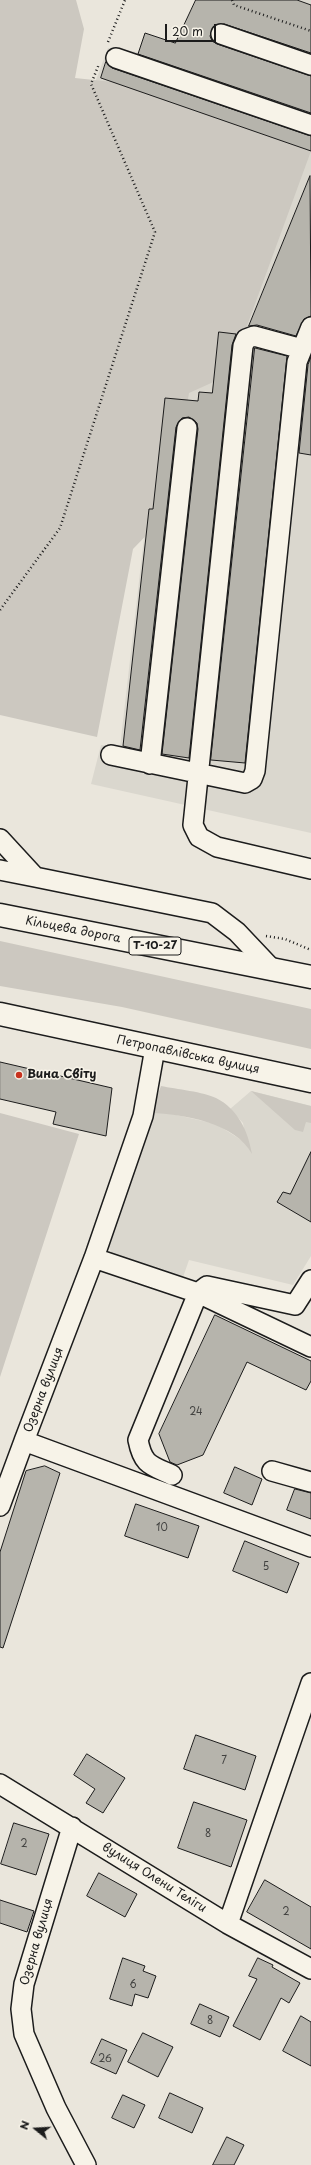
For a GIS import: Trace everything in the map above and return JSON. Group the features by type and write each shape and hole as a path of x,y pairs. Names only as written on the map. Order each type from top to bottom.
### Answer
{"highway":[{"name":"Кільцева дорога","path":"0,915 311,976"},
{"name":"Петропавлівська вулиця","path":"0,1014 155,1048 306,1078"}],"street":[{"path":"221,34 311,65"},
{"path":"107,57 311,125"},
{"path":"111,755 199,774 245,782 252,779 255,771 297,362 311,327"},
{"path":"302,349 254,336 246,339 243,346 194,825 199,837 217,847 311,869"},
{"path":"150,764 188,428"},
{"path":"0,839 34,877"},
{"path":"0,870 212,913 237,932 272,969"},
{"name":"Озерна вулиця","path":"155,1048 143,1116 94,1258 24,1441 311,1547"},
{"path":"94,1258 198,1293 311,1347"},
{"path":"172,1475 147,1464 141,1454 138,1440 198,1293 207,1286 295,1305 311,1280"},
{"path":"0,1506 24,1441"},
{"path":"272,1471 311,1482"},
{"path":"228,1924 311,1683"},
{"name":"вулиця Олени Теліги","path":"0,1784 72,1826 228,1924 311,1969"},
{"name":"Озерна вулиця","path":"72,1826 24,1984 21,2009 24,2034 56,2108 86,2165"}],"path":[{"path":"0,610 60,528 155,232 91,84 107,57 125,0"},
{"path":"232,0 234,5 311,31"},
{"path":"285,939 311,950"}],"shaded area":[{"path":"0,0 76,0 84,29 75,78 113,82 311,151 229,375 189,393 170,511 133,549 97,737 0,715"},
{"path":"235,0 311,0 311,833 91,784 101,745 120,747 160,398 94,85 108,48 138,52 145,33 208,54"},
{"path":"0,941 311,1009 311,1049 122,1007 0,986"},
{"path":"161,1086 204,1094 216,1098 224,1103 236,1114 245,1129 252,1154 244,1143 234,1135 208,1122 178,1115 151,1113"},
{"path":"251,1091 311,1106 311,1256 293,1285 189,1260 182,1280 113,1257 107,1242 151,1113 168,1113 216,1124 246,1143 243,1123 230,1109"},
{"path":"251,1091 311,1106 311,1123 306,1122 303,1132 295,1130"},
{"path":"0,1113 79,1134 0,1377"}],"building":[{"path":"196,0 297,0 311,5 311,53 224,24 214,26 210,36 212,41 217,44 311,76 311,113 138,54 145,33 175,43"},
{"path":"106,62 112,68 311,136 311,151 101,78"},
{"path":"310,176 311,316 304,319 296,336 257,325 249,326"},
{"path":"219,332 236,334 232,345 189,758 162,754 198,429 197,423 189,417 182,418 176,427 140,750 123,746 149,509 153,509 165,398 198,401 199,392 212,393"},
{"path":"255,348 287,356 245,763 211,760"},
{"path":"311,357 311,455 299,453 308,365"},
{"path":"0,1062 112,1088 106,1136 53,1124 56,1112 0,1099"},
{"path":"311,1152 311,1222 277,1202 283,1192 290,1194"},
{"path":"215,1315 311,1361 311,1381 306,1390 247,1362 203,1455 177,1465 170,1462 159,1434"},
{"path":"45,1466 60,1473 3,1648 0,1647 0,1552 26,1471"},
{"path":"235,1467 262,1479 252,1505 224,1493"},
{"path":"295,1489 311,1493 311,1519 287,1510"},
{"path":"136,1504 199,1526 188,1558 125,1536"},
{"path":"245,1541 299,1563 287,1593 233,1571"},
{"path":"196,1735 256,1756 245,1790 184,1769"},
{"path":"87,1754 125,1778 103,1813 86,1803 95,1789 74,1775"},
{"path":"194,1802 247,1820 231,1867 178,1848"},
{"path":"14,1823 49,1834 36,1875 1,1864"},
{"path":"99,1873 137,1894 125,1917 87,1896"},
{"path":"265,1880 311,1907 311,1949 247,1912"},
{"path":"0,1900 34,1911 27,1932 0,1923"},
{"path":"123,1958 145,1966 143,1971 156,1976 148,1998 135,1994 132,2006 110,1999"},
{"path":"258,1958 273,1965 272,1967 300,1983 289,2003 281,1998 260,2040 233,2026 257,1979 249,1976"},
{"path":"200,2004 229,2017 220,2037 191,2024"},
{"path":"301,2016 311,2022 311,2066 283,2051"},
{"path":"143,2033 173,2047 158,2077 128,2062"},
{"path":"102,2039 127,2050 116,2074 91,2063"},
{"path":"170,2093 203,2108 192,2133 159,2118"},
{"path":"123,2095 145,2105 134,2128 112,2118"},
{"path":"227,2137 244,2145 234,2165 213,2165"}],"place":[{"name":"Вина Світу","path":"19,1075"}]}
